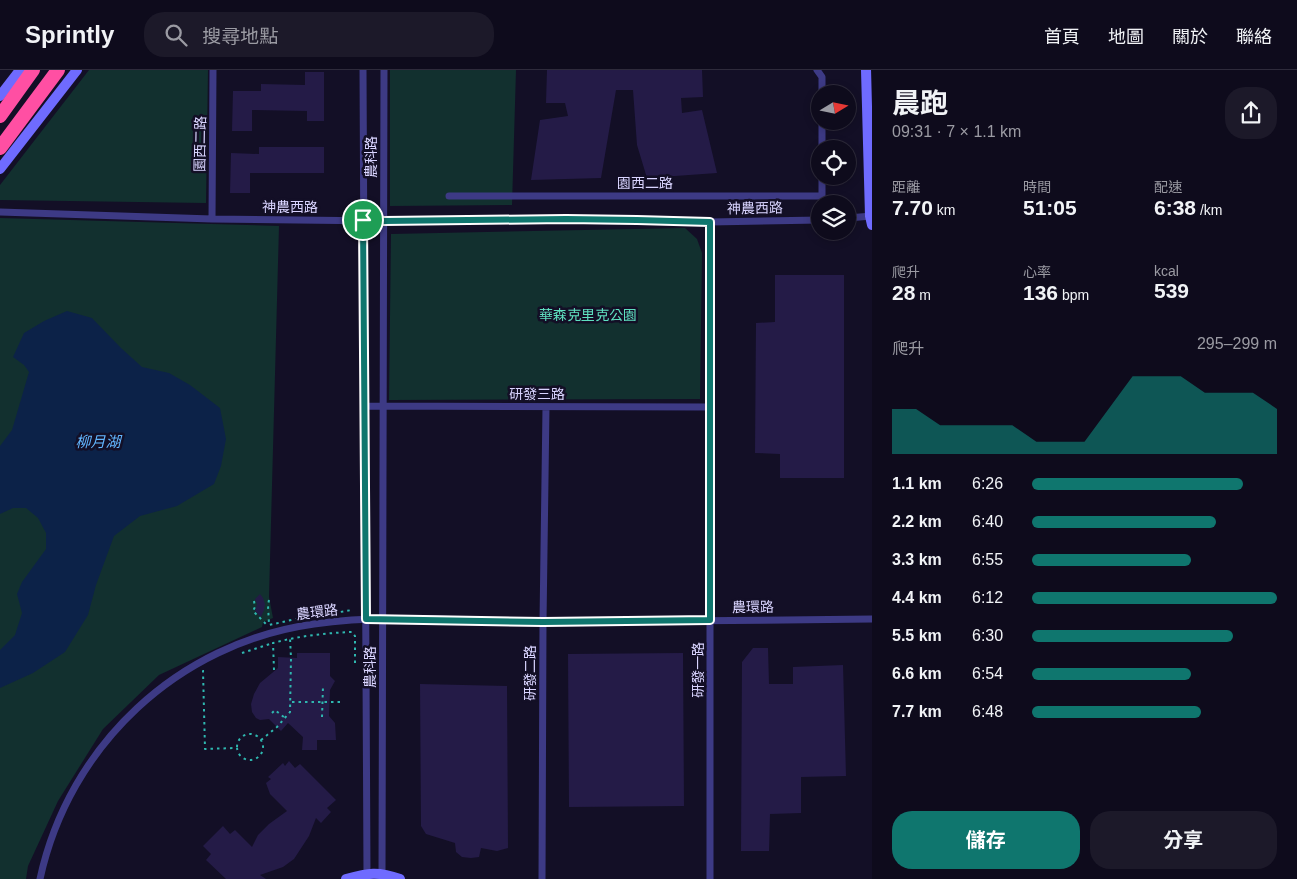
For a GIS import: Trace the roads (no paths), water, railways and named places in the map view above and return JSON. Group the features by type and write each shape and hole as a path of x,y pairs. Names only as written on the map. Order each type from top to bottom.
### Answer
{"highway":[{"path":"0,116 33,70"},
{"path":"0,148 58,70"}],"street":[{"path":"0,96 20,70"},
{"path":"0,169 77,70"},
{"name":"園西二路","path":"212,219 213,70"},
{"name":"農科路","path":"363,70 368,873"},
{"name":"農科路","path":"382,874 384,70"},
{"path":"817,70 822,77 822,85"},
{"path":"856,218 872,219 866,70"},
{"name":"園西二路","path":"449,196 822,196 822,185"},
{"name":"神農西路","path":"0,212 212,219 384,221 584,219 710,222 811,220"},
{"name":"研發一路","path":"710,222 710,879"},
{"name":"研發三路","path":"364,406 710,407"},
{"name":"研發二路","path":"542,879 546,407"},
{"name":"農環路","path":"40,879 45,856 58,820 71,792 110,735 136,709 190,667 240,643 266,634 315,624 382,618 543,622 872,619"},
{"path":"346,879 368,873 382,874 400,879"}],"water":[{"name":"柳月湖","path":"67,311 92,318 142,367 169,373 190,385 220,408 226,439 221,466 214,484 177,506 140,516 114,536 96,585 88,615 65,652 33,673 0,688 0,650 15,635 22,613 17,594 22,582 46,549 46,533 38,518 26,508 13,508 0,514 0,446 12,430 29,372 24,365 13,357 24,333 44,321"}],"park label":[{"name":"華森克里克公園","path":"588,315"}]}
